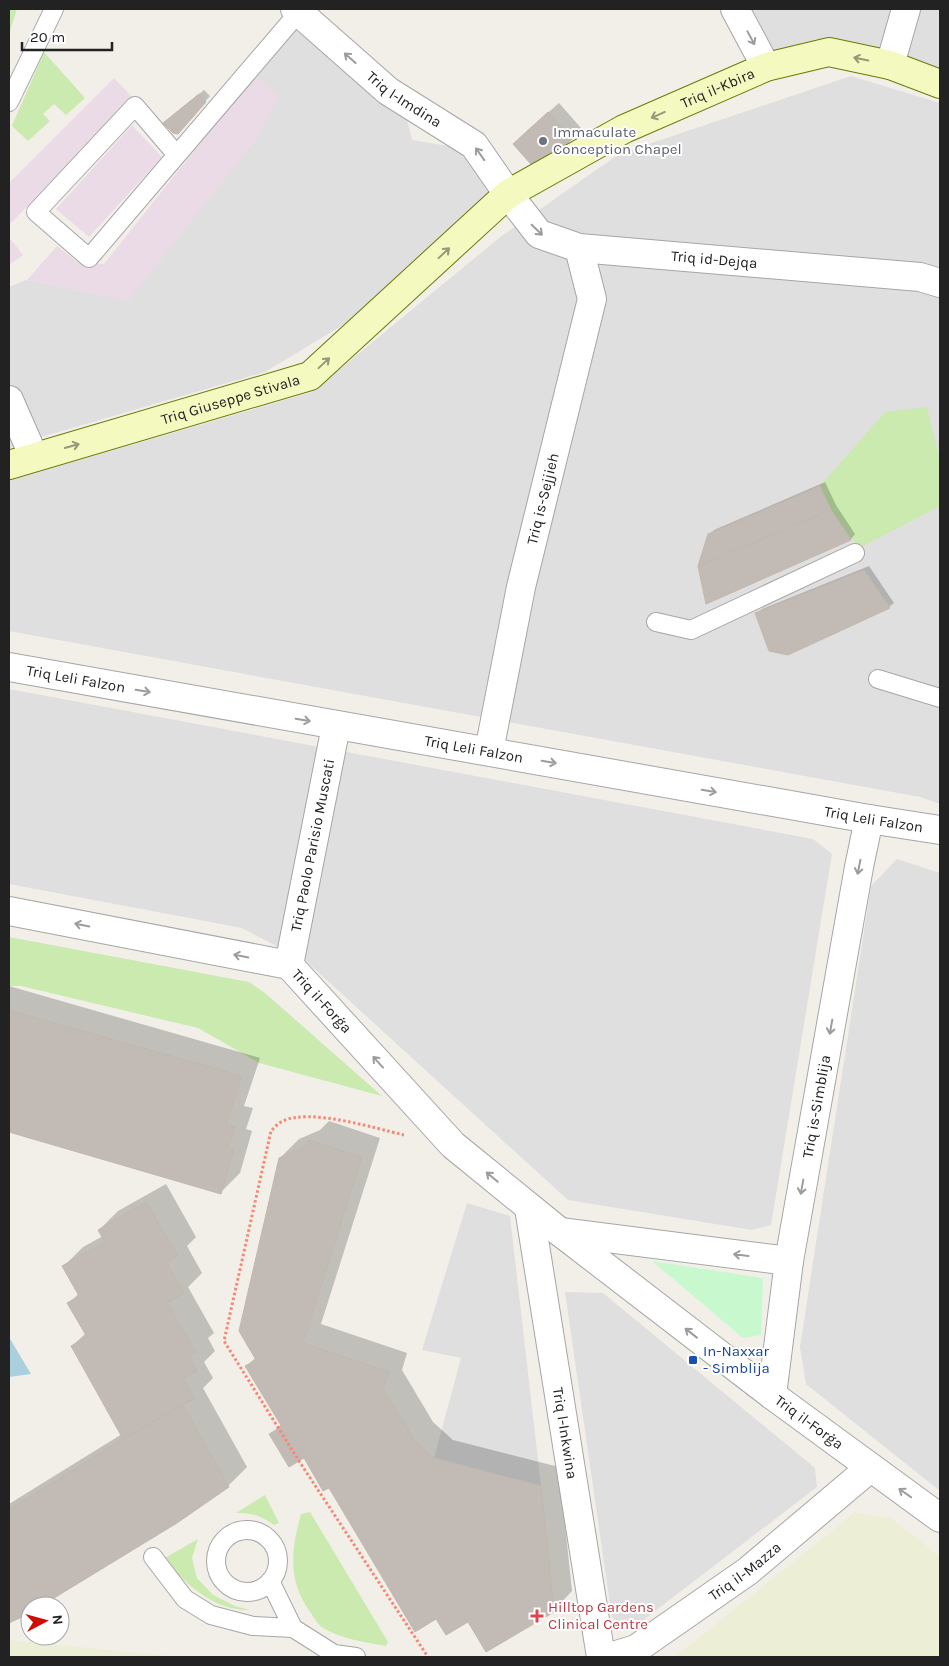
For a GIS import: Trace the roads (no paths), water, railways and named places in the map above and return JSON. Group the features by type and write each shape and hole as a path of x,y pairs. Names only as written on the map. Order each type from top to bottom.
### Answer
{"street":[{"path":"735,9 766,67"},
{"path":"890,65 906,9"},
{"name":"Triq l-Imdina","path":"296,11 388,90 474,145 508,194"},
{"name":"Triq il-Kbira","path":"508,194 624,130 766,67 829,52 890,65 940,84"},
{"name":"Triq id-Dejqa","path":"508,194 539,234 579,248 920,277 940,284"},
{"name":"Triq Giuseppe Stivala","path":"21,461 310,376 508,194"},
{"name":"Triq is-Sejjieh","path":"489,751 521,587 592,299 579,248"},
{"path":"9,400 21,461"},
{"name":"Triq Leli Falzon","path":"9,668 940,830"},
{"name":"Triq Paolo Parisio Muscati","path":"289,965 336,726"},
{"name":"Triq is-Simblija","path":"772,1395 789,1261 869,819"},
{"name":"Triq il-Forġa","path":"9,911 289,965 453,1146 529,1208 772,1395 940,1518"},
{"name":"Triq l-Inkwina","path":"529,1208 601,1657"},
{"path":"560,1232 789,1261"},
{"name":"Triq il-Mazza","path":"610,1657 636,1649 748,1571 870,1468"}],"lane":[{"path":"9,102 54,9"},
{"path":"176,154 134,106 36,212 89,258 296,11"},
{"path":"656,622 691,630 855,553"},
{"path":"878,678 940,698"},
{"path":"153,1557 185,1599 211,1615 253,1626 294,1628"},
{"path":"270,1581 294,1628 334,1654 356,1657"}],"water":[{"path":"9,1337 31,1374 9,1377"}],"place":[{"name":"Immaculate Conception Chapel","path":"543,141"},
{"name":"In-Naxxar - Simblija","path":"693,1360"},
{"name":"Hilltop Gardens Clinical Centre","path":"537,1616"}]}
